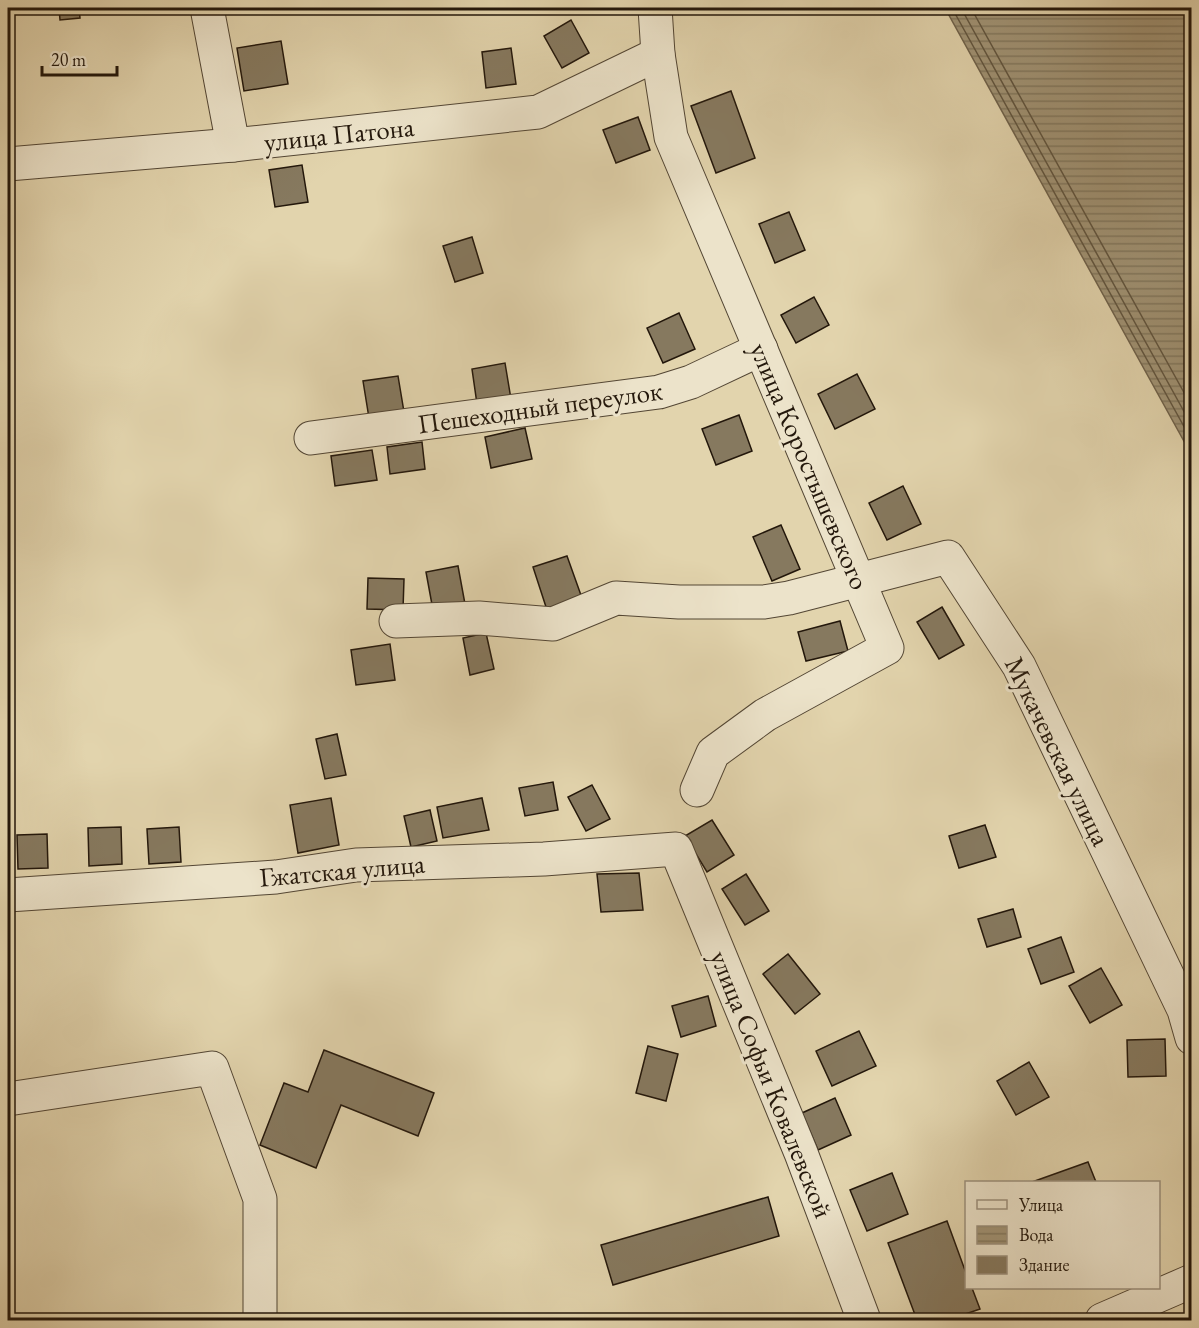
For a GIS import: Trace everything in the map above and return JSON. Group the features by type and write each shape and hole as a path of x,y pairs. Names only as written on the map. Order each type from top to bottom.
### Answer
{"street":[{"path":"207,8 233,145"},
{"name":"улица Коростышевского","path":"656,8 658,54 671,137 887,648 765,715 712,753 698,790"},
{"name":"улица Патона","path":"8,164 233,145 538,112 658,54"},
{"name":"Пешеходный переулок","path":"311,438 659,393 691,382 761,349"},
{"name":"Мукачевская улица","path":"857,579 948,556 1019,666 1184,1010 1191,1038"},
{"path":"396,621 479,618 553,624 616,598 680,602 764,602 789,598 857,579"},
{"name":"Гжатская улица","path":"8,895 276,877 356,865 544,859 676,849"},
{"name":"улица Софьи Ковалевской","path":"676,849 801,1153 864,1320"},
{"path":"8,1099 212,1068 260,1199 260,1320"},
{"path":"1102,1320 1191,1281"}],"water":[{"path":"945,8 1191,8 1191,454"}],"building":[{"path":"59,8 79,8 80,18 60,20"},
{"path":"571,20 589,53 562,68 544,36"},
{"path":"281,41 288,84 244,91 237,48"},
{"path":"511,48 516,84 486,88 482,52"},
{"path":"731,91 755,158 716,173 691,106"},
{"path":"638,117 650,150 616,163 603,130"},
{"path":"302,165 308,202 275,207 269,170"},
{"path":"789,212 805,250 775,263 759,224"},
{"path":"472,237 483,273 455,282 443,246"},
{"path":"814,297 829,325 796,343 781,315"},
{"path":"679,313 695,349 663,363 647,328"},
{"path":"505,363 511,399 477,404 472,369"},
{"path":"857,374 875,409 835,429 818,394"},
{"path":"398,376 404,412 369,418 363,381"},
{"path":"739,415 752,451 716,465 702,429"},
{"path":"525,428 532,459 491,468 485,437"},
{"path":"422,442 425,469 390,474 387,447"},
{"path":"372,450 377,480 335,486 331,456"},
{"path":"903,486 921,524 887,540 869,503"},
{"path":"781,525 800,569 772,581 753,537"},
{"path":"567,556 582,598 547,610 533,567"},
{"path":"458,566 465,604 433,610 426,572"},
{"path":"368,578 404,579 403,610 367,609"},
{"path":"942,607 964,645 939,659 917,622"},
{"path":"840,621 848,651 806,661 798,632"},
{"path":"486,633 494,669 470,675 463,638"},
{"path":"390,644 395,680 356,685 351,650"},
{"path":"337,734 346,775 325,779 316,739"},
{"path":"553,782 558,810 525,816 519,788"},
{"path":"592,785 610,819 586,831 568,797"},
{"path":"331,798 339,845 298,853 290,805"},
{"path":"482,798 489,830 443,838 437,807"},
{"path":"430,810 437,841 411,847 404,816"},
{"path":"712,820 734,855 707,872 685,836"},
{"path":"985,825 996,857 959,868 949,836"},
{"path":"121,827 122,864 89,866 88,828"},
{"path":"179,827 181,862 149,864 147,829"},
{"path":"47,834 48,868 18,869 17,835"},
{"path":"639,873 643,910 601,912 597,874"},
{"path":"746,874 769,911 745,925 722,889"},
{"path":"1013,909 1021,937 987,947 978,919"},
{"path":"1061,937 1074,972 1041,984 1028,949"},
{"path":"788,954 820,994 795,1014 763,974"},
{"path":"1101,968 1122,1005 1090,1023 1069,986"},
{"path":"708,996 716,1026 681,1037 672,1006"},
{"path":"859,1031 876,1066 832,1086 816,1051"},
{"path":"1165,1039 1166,1076 1128,1077 1127,1040"},
{"path":"648,1046 678,1054 666,1101 636,1093"},
{"path":"324,1050 434,1093 418,1136 341,1105 316,1168 260,1145 284,1083 308,1092"},
{"path":"1029,1062 1049,1097 1016,1115 997,1081"},
{"path":"835,1098 851,1135 818,1150 802,1113"},
{"path":"1088,1162 1096,1181 1035,1181"},
{"path":"892,1173 908,1214 867,1231 850,1190"},
{"path":"768,1197 779,1236 613,1285 601,1245"},
{"path":"947,1221 965,1270 965,1289 972,1289 980,1309 948,1320 917,1320 888,1243"}]}
